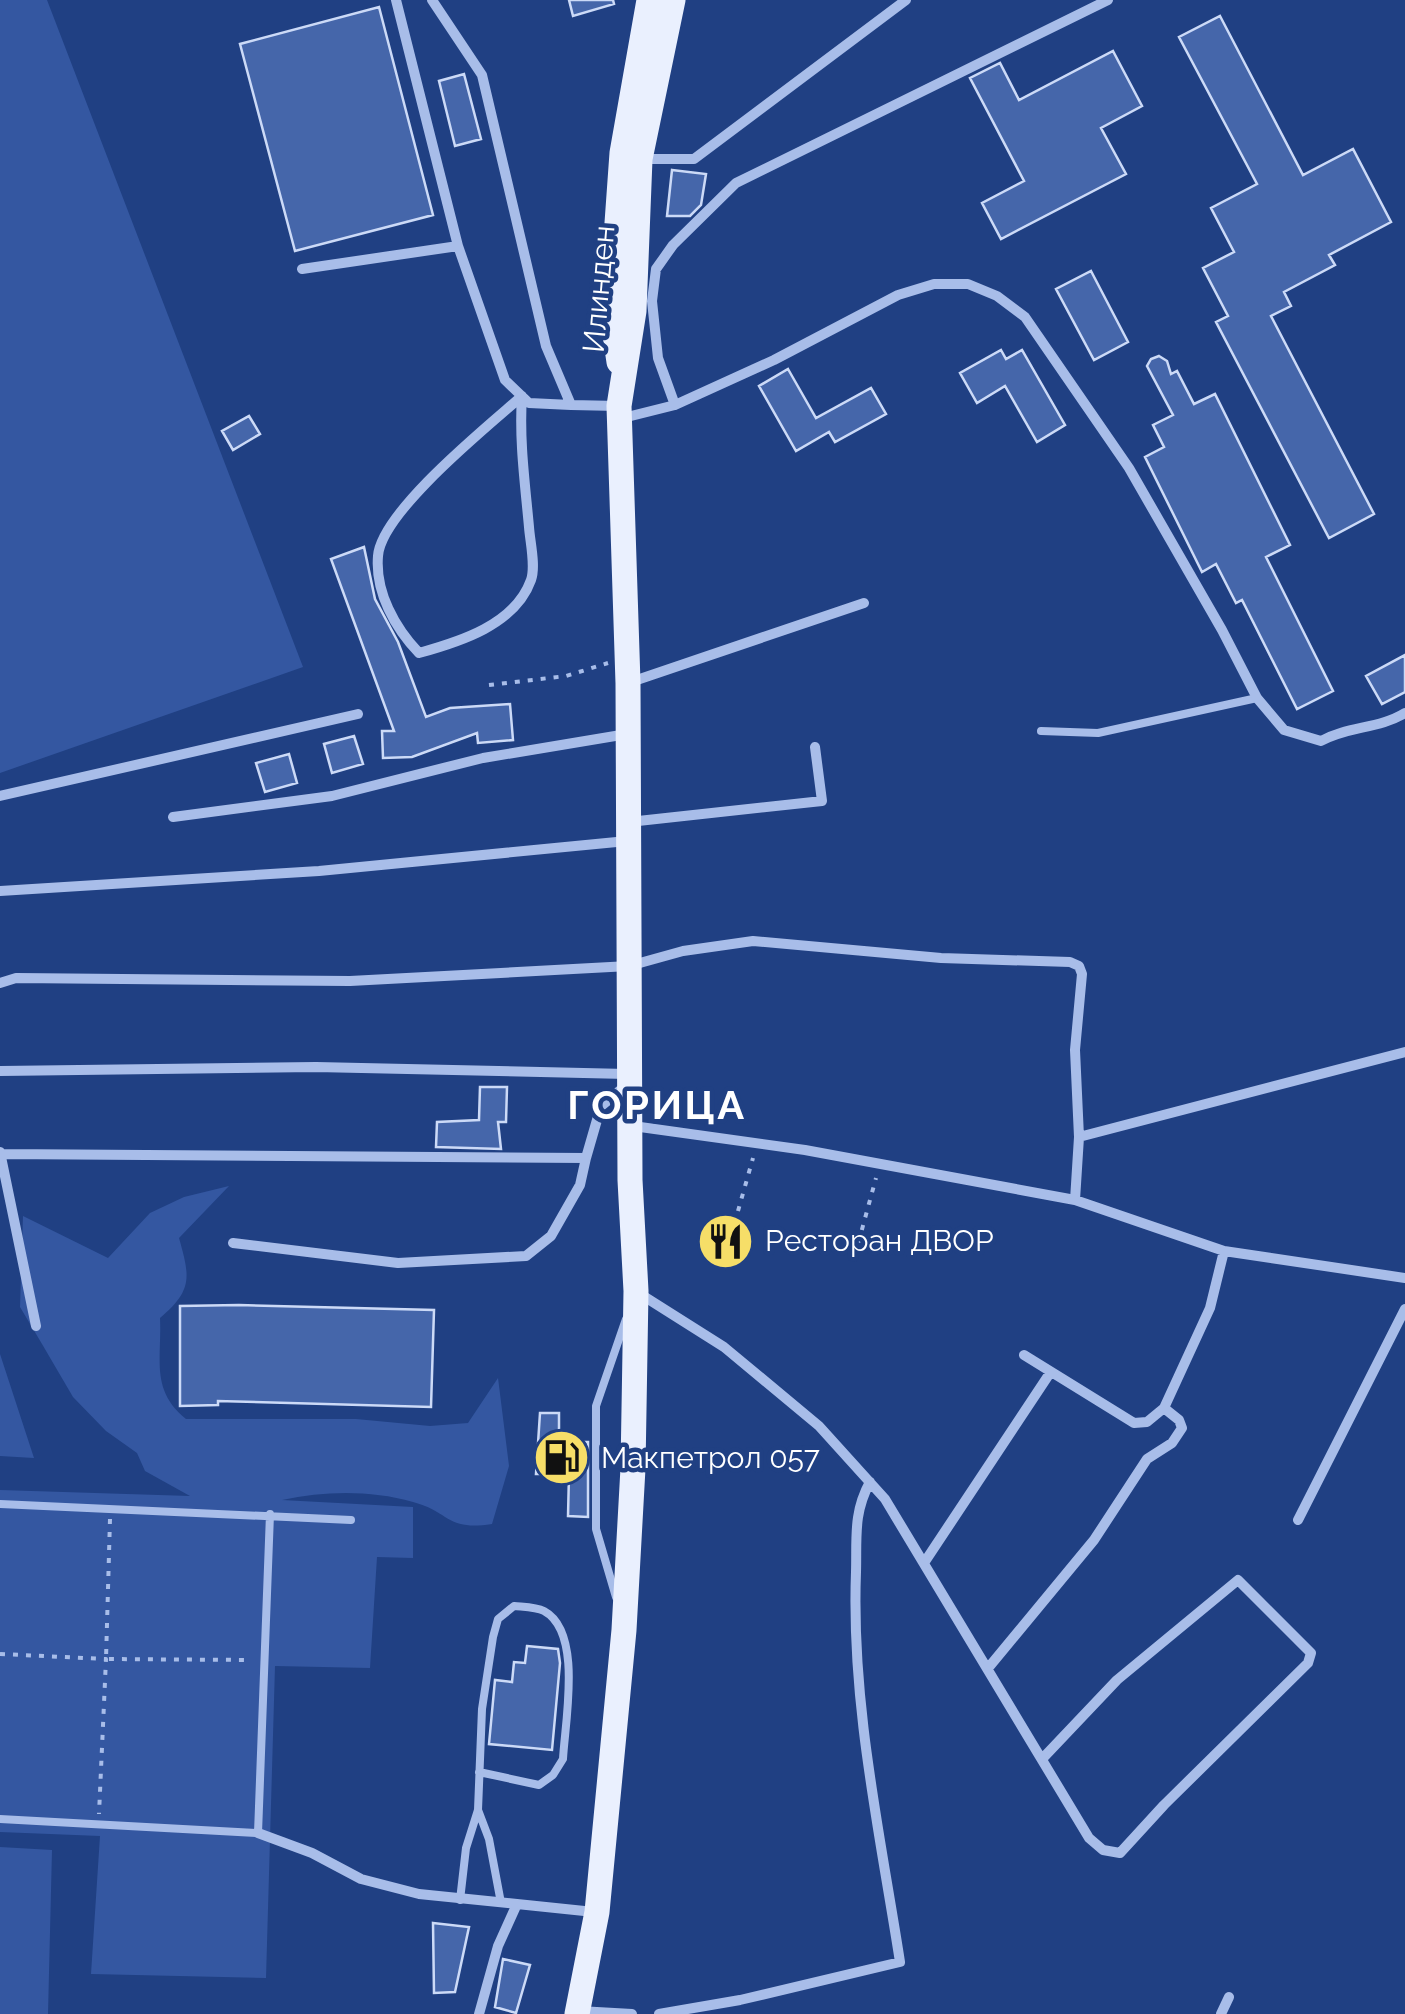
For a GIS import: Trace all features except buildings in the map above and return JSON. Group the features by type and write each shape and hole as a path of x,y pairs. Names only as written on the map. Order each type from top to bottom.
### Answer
{"main road":[{"name":"Илинден","path":"620,402 612,288 622,153 649,0"},
{"name":"Илинден","path":"620,402 634,311 640,159 673,0"},
{"path":"577,2012 597,1912 624,1630 633,1468 636,1291 628,1079 628,683 620,402"}],"street":[{"path":"396,0 458,246 505,380 529,403 675,405 774,360 898,296 934,284 968,284 997,296 1024,317 1129,468 1257,698 1284,730 1321,741 1338,732 1390,722 1405,713"},
{"path":"432,0 482,75 546,346 571,405"},
{"path":"640,159 694,159 906,0"},
{"path":"675,405 658,358 652,301 656,269 673,244 736,183 1108,0"},
{"path":"302,270 458,246"},
{"path":"522,396 520,426 532,578 515,607 490,626 419,654 401,634 384,598 377,553 404,504 522,396"},
{"path":"628,683 864,603"},
{"path":"0,796 358,714"},
{"path":"174,818 332,796 484,758 628,734"},
{"path":"0,891 319,871 628,832 822,801 815,746"},
{"path":"0,982 16,978 350,981 629,966 683,952 753,941 941,958 1070,962 1082,974 1076,1050 1079,1138 1075,1200"},
{"path":"1079,1138 1405,1052"},
{"path":"0,1071 316,1067 628,1079"},
{"path":"233,1243 398,1263 526,1256 551,1236 580,1184 600,1106 628,1079"},
{"path":"630,1125 756,1143 1075,1200 1224,1251 1405,1278"},
{"path":"36,1326 0,1153 586,1158"},
{"path":"1024,1355 1134,1423 1147,1422 1164,1408 1210,1308 1224,1251"},
{"path":"636,1291 724,1347 819,1426 885,1498 1089,1838 1103,1850 1120,1853 1308,1663 1311,1653 1238,1580 1117,1680 1042,1758"},
{"path":"1298,1520 1405,1309"},
{"path":"924,1564 1050,1372"},
{"path":"988,1667 1094,1540 1147,1459 1178,1436 1182,1428 1179,1420 1164,1408"},
{"path":"659,2014 740,2000 900,1962 860,1712 854,1618 858,1504 870,1482"},
{"path":"258,1833 312,1853 361,1879 460,1900 597,1912"},
{"path":"480,2014 498,1946 517,1904"},
{"path":"1221,2014 1230,1996"},
{"path":"577,2012 632,2014"}],"lane":[{"path":"1041,731 1098,733 1257,698"},
{"path":"624,1630 596,1529 596,1406 636,1291"},
{"path":"0,1504 351,1520"},
{"path":"0,1819 258,1833 270,1514"},
{"path":"460,1900 466,1848 478,1810 478,1772 482,1709 498,1619 514,1606 542,1609 562,1628 569,1648 563,1759 539,1786 478,1772"},
{"path":"478,1810 490,1839 500,1903"}],"path":[{"path":"489,685 566,676 627,656"},
{"path":"738,1211 748,1186 756,1143"},
{"path":"855,1255 880,1164"},
{"path":"98,1824 110,1509"},
{"path":"0,1654 266,1660"}],"shaded area":[{"path":"0,0 47,0 303,667 0,773"},
{"path":"229,1186 179,1238 186,1282 178,1299 160,1318 162,1385 186,1419 356,1419 430,1426 468,1423 498,1378 509,1466 492,1524 456,1523 425,1506 380,1495 331,1494 282,1500 413,1507 413,1558 377,1557 370,1668 275,1666 266,1978 91,1974 100,1836 0,1832 0,1490 190,1496 145,1471 137,1453 106,1431 73,1397 20,1307 23,1216 108,1258 150,1213 184,1197"},
{"path":"0,1354 34,1458 0,1456"},
{"path":"0,1847 52,1850 48,2014 0,2014"}],"place":[{"name":"Ресторан ДВОР","path":"726,1241"},
{"name":"Макпетрол 057","path":"562,1458"}],"district":[{"name":"ГОРИЦА","path":"657,1105"}]}
